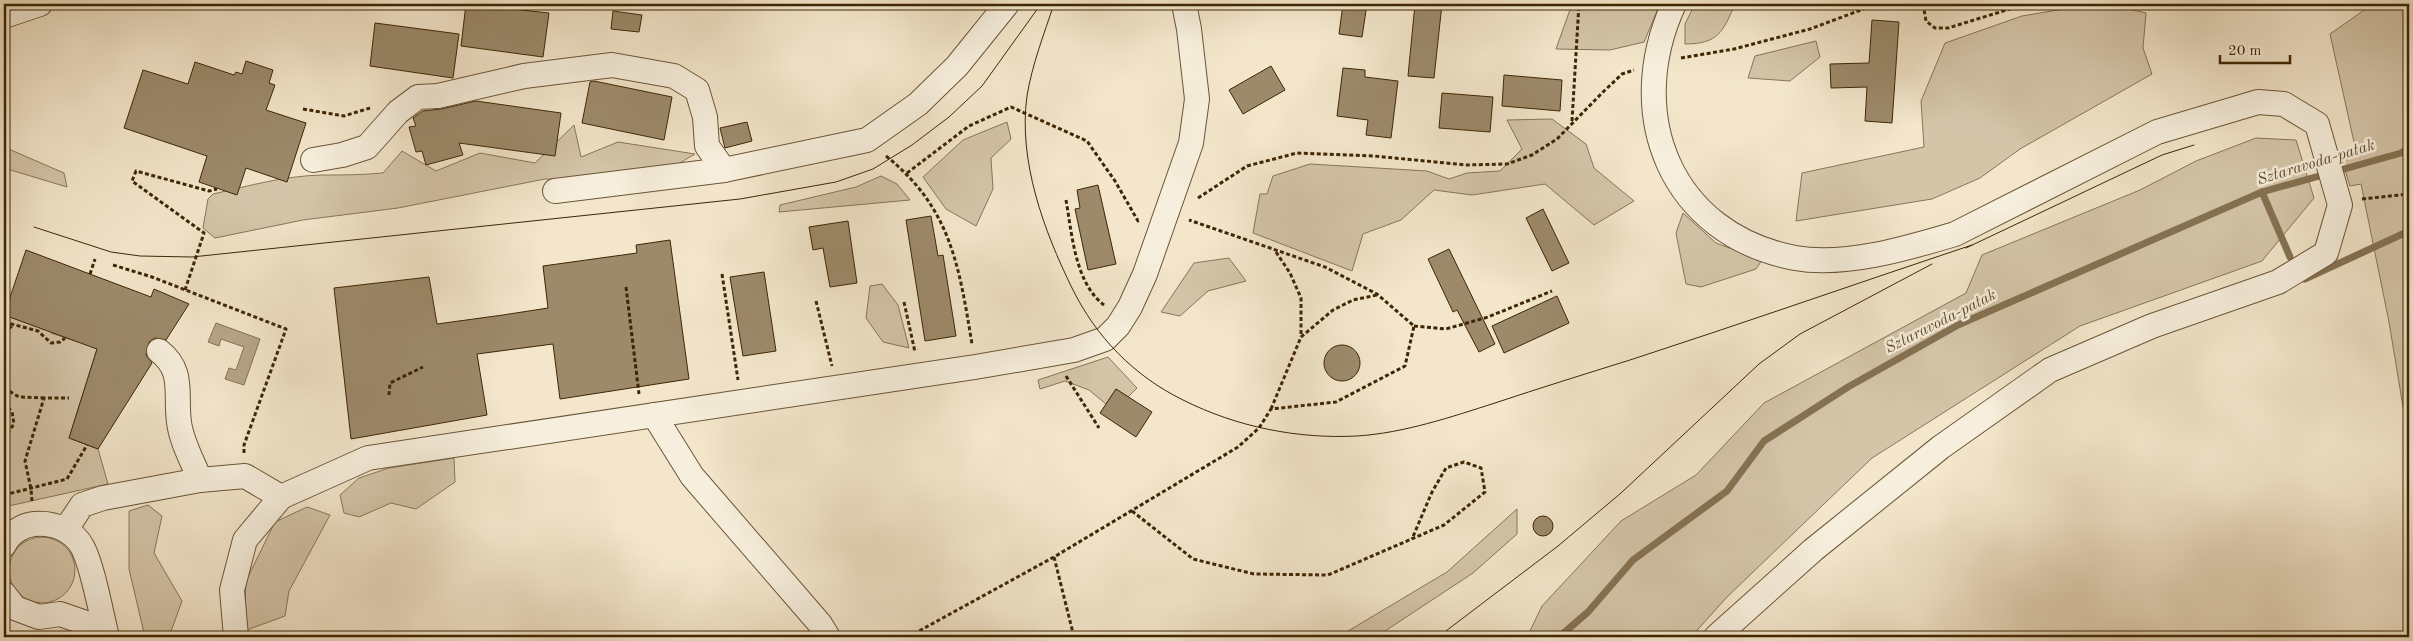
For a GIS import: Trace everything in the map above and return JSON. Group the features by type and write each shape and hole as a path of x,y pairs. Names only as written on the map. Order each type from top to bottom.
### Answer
{"street":[{"path":"4,16 40,4"},
{"path":"555,191 724,170 867,140 918,104 950,73 1007,4"},
{"path":"236,637 232,590 245,540 281,497 368,458 975,367 1074,350 1105,339 1125,314 1173,215 1191,143 1197,99 1189,29 1184,4"},
{"path":"1674,4 1664,26 1654,62 1654,112 1668,164 1685,194 1708,218 1750,244 1796,258 1833,259 1887,252 1956,234 2157,132 2258,102 2284,104 2317,124 2340,205 2326,253 2278,282 2152,326 2050,370 1941,447 1813,550 1716,637"},
{"path":"313,160 342,155 367,146 398,112 418,97 438,96 524,76 612,65 674,76 698,90 705,117 707,146 724,170"},
{"path":"159,351 170,360 177,377 179,423 200,480"},
{"path":"648,416 692,476 820,624 828,637"},
{"path":"66,529 82,505 96,500 200,480 245,476 281,497"},
{"path":"4,545 6,539 18,530 32,524 50,523 66,529 83,547 107,637"},
{"path":"60,614 80,599 91,575"},
{"path":"4,594 15,608 38,617 60,614 86,623 107,637"}],"path":[{"path":"1572,122 1580,4"},
{"path":"907,173 969,126 1011,107 1087,142 1114,181 1138,221 1173,215 1248,166 1297,153 1374,156 1467,165 1506,164 1532,155 1557,139 1622,74 1654,62 1734,49 1810,29 1877,4"},
{"path":"1923,4 1926,21 1935,28 1948,28 2026,4"},
{"path":"303,110 344,116 367,108 398,112"},
{"path":"867,140 907,173 932,203 952,246 962,288 975,367"},
{"path":"185,290 204,233 132,181 136,171 209,191 217,189"},
{"path":"2340,205 2364,199 2409,194"},
{"path":"1066,200 1082,274 1092,297 1105,306 1125,314"},
{"path":"1173,215 1325,267 1377,294 1414,326 1446,329 1488,317 1552,291"},
{"path":"908,637 1054,557 1132,511 1238,447 1258,428 1271,409 1301,337 1301,298 1290,273 1275,250"},
{"path":"90,274 95,259"},
{"path":"112,265 185,290 286,329 244,445 245,476"},
{"path":"722,274 741,403"},
{"path":"626,287 648,416"},
{"path":"1301,337 1332,310 1353,300 1377,294"},
{"path":"816,301 838,388"},
{"path":"904,302 920,375"},
{"path":"4,322 38,331 52,343 60,342 65,338"},
{"path":"4,333 14,325"},
{"path":"1271,409 1336,402 1405,366 1414,326"},
{"path":"1052,354 1099,428"},
{"path":"389,395 390,383 423,366"},
{"path":"4,388 20,397 68,398"},
{"path":"32,524 31,488 25,461 44,398"},
{"path":"4,402 12,412 14,424 4,438"},
{"path":"4,495 67,479 87,445"},
{"path":"1132,511 1193,560 1254,574 1328,575 1412,539 1444,525 1485,492 1481,468 1464,462 1446,468 1432,492 1412,539"},
{"path":"1054,557 1074,637"}],"shaded area":[{"path":"1572,4 1660,4 1644,42 1610,50 1556,49"},
{"path":"1695,4 1735,4 1723,29 1713,38 1705,42 1685,44 1685,24"},
{"path":"2093,4 2107,4 2146,13 2143,48 2152,74 2020,149 1980,178 1932,199 1796,221 1802,173 1924,147 1921,101 1945,43 2022,16"},
{"path":"2373,4 2409,4 2409,443 2389,322 2361,184 2350,186 2340,155 2356,151 2330,34"},
{"path":"1816,41 1820,57 1790,81 1748,78 1755,56"},
{"path":"1552,119 1586,144 1594,168 1634,201 1594,225 1545,184 1472,195 1434,190 1401,220 1363,234 1352,271 1253,233 1260,194 1267,194 1273,176 1310,164 1427,171 1449,179 1467,173 1500,171 1522,149 1507,120"},
{"path":"1007,122 1011,139 991,158 993,189 976,226 946,209 923,177 963,140"},
{"path":"574,125 581,157 618,142 695,154 678,164 598,180 545,179 398,208 303,220 215,238 203,228 208,199 213,194 293,177 383,173 402,151 436,171 480,153 535,163"},
{"path":"2256,138 2296,140 2314,198 2262,261 2080,326 1872,458 1727,597 1691,637 1527,637 1542,606 1621,521 1696,475 1764,403 1966,293 1982,255 2140,190 2196,161"},
{"path":"4,147 64,173 67,187 4,168"},
{"path":"881,176 897,184 910,200 779,212 780,205 856,187"},
{"path":"1683,213 1716,243 1762,260 1756,269 1701,287 1686,284 1676,233"},
{"path":"1229,258 1246,281 1208,291 1180,316 1161,312 1194,263"},
{"path":"882,284 898,305 909,348 883,342 866,318 870,286"},
{"path":"4,315 75,341 76,339 98,346 69,438 98,449 108,484 4,507"},
{"path":"216,323 260,339 244,385 225,379 229,368 236,370 244,347 221,339 219,346 208,342"},
{"path":"1108,357 1137,388 1128,397 1116,389 1106,404 1089,390 1065,381 1040,389 1038,380"},
{"path":"454,458 455,482 416,509 391,503 359,517 344,513 340,495 359,478 389,468"},
{"path":"148,505 162,516 154,553 182,601 169,637 145,637 129,569 129,511"},
{"path":"307,507 330,515 289,591 285,616 244,631 246,581 275,522"},
{"path":"1517,509 1517,534 1473,573 1376,637 1338,637 1447,572"},
{"path":"35,537 49,537 61,542 70,551 75,563 73,583 66,594 49,603 35,603 23,598 14,589 9,577 9,563 14,551 23,542"}],"building":[{"path":"466,4 549,13 543,57 461,46"},
{"path":"1343,4 1367,4 1362,37 1339,34"},
{"path":"1415,4 1442,4 1434,78 1408,76"},
{"path":"613,11 642,15 639,32 611,29"},
{"path":"1872,20 1899,22 1892,123 1865,121 1867,87 1831,88 1830,64 1869,63"},
{"path":"375,23 459,34 453,78 370,66"},
{"path":"246,61 273,70 269,83 275,85 266,110 306,123 287,182 246,168 237,195 199,182 207,156 124,128 143,70 188,84 195,62 234,75 236,72 242,74"},
{"path":"1271,66 1285,90 1243,114 1229,90"},
{"path":"1343,68 1365,70 1365,77 1398,81 1391,138 1366,135 1368,120 1337,116"},
{"path":"1504,75 1562,80 1560,111 1502,106"},
{"path":"594,81 672,97 664,140 582,123 590,82"},
{"path":"1442,93 1493,97 1490,132 1439,128"},
{"path":"476,101 561,113 555,156 459,143 463,155 426,165 422,151 416,152 409,127 416,126 413,118 423,111"},
{"path":"747,122 752,141 725,148 720,128"},
{"path":"1098,185 1116,264 1088,270 1075,209 1080,208 1077,190"},
{"path":"1543,209 1569,263 1552,271 1526,218"},
{"path":"931,216 938,256 943,255 956,336 925,341 906,220"},
{"path":"848,221 857,283 830,287 823,248 813,250 809,227"},
{"path":"670,240 689,379 560,399 553,344 477,354 487,415 351,439 334,288 429,277 437,324 503,315 548,308 543,266 637,253 636,245"},
{"path":"1449,249 1495,344 1479,352 1457,310 1453,312 1428,259"},
{"path":"26,250 151,297 154,289 189,304 166,340 155,338 149,342 146,355 152,363 98,449 69,438 97,349 4,315"},
{"path":"764,272 776,351 743,356 730,277"},
{"path":"1557,296 1569,323 1504,353 1492,326"},
{"path":"1342,345 1354,351 1360,363 1354,375 1342,381 1330,375 1324,363 1330,351"},
{"path":"1116,389 1152,412 1136,437 1100,413"},
{"path":"1543,516 1550,519 1553,526 1550,533 1543,536 1536,533 1533,526 1536,519"}],"waterway":[{"name":"Sztaravoda-patak","path":"1559,637 1588,612 1633,560 1727,491 1764,441 1848,387 1958,325 2262,192 2401,153 2409,148"},
{"path":"2262,192 2290,257"},
{"path":"2305,279 2409,231"}],"tram line":[{"path":"34,227 111,252 140,256 192,257 740,199 836,182 873,169 912,145 949,117 982,86 1041,4"},
{"path":"1054,4 1032,73 1027,96 1026,145 1030,170 1043,219 1072,288 1105,339 1148,379 1183,400 1246,424 1290,433 1335,436 1357,436 1392,432 1427,424 1716,332 1972,245"},
{"path":"1966,248 2162,155 2194,145"},
{"path":"1438,637 1558,546 1621,493 1759,364 1800,334 1932,264"}]}
